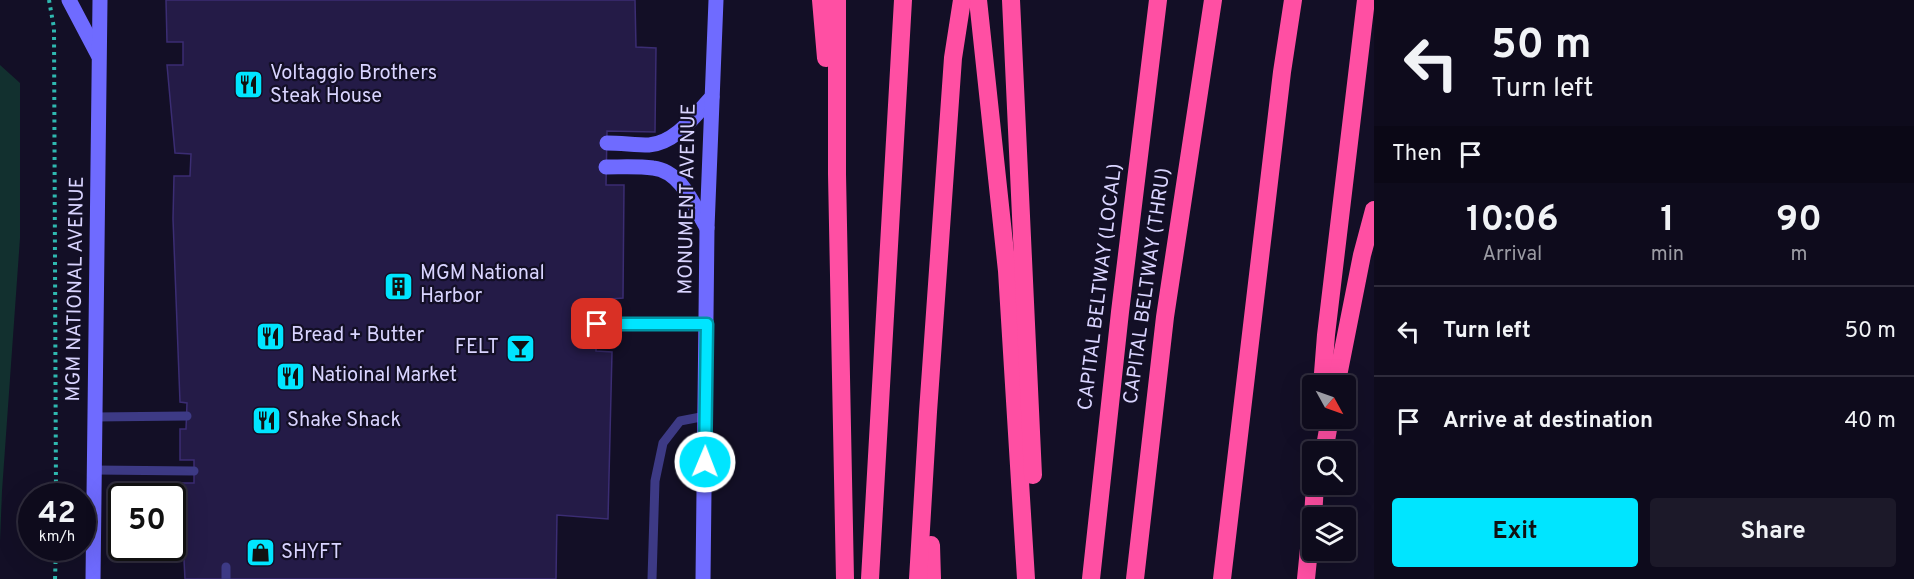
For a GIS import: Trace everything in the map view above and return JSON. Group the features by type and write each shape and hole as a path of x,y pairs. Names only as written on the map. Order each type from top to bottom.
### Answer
{"highway":[{"path":"821,0 837,174"},
{"path":"837,0 837,174 845,579"},
{"path":"870,579 903,0"},
{"path":"918,579 954,58 962,0"},
{"path":"978,0 1007,271 1026,579"},
{"path":"1011,0 1033,480 1031,579"},
{"name":"CAPITAL BELTWAY (LOCAL)","path":"1091,579 1120,312 1158,0"},
{"name":"CAPITAL BELTWAY (THRU)","path":"1135,579 1165,317 1213,0"},
{"path":"1222,579 1281,83 1293,0"},
{"path":"1323,375 1366,0"},
{"path":"1338,375 1374,210"},
{"path":"928,412 932,579"},
{"path":"1229,579 1237,453"},
{"path":"1306,579 1308,561"}],"main road":[{"path":"69,0 99,58"},
{"name":"MGM NATIONAL AVENUE","path":"93,579 100,0"},
{"name":"MONUMENT AVENUE","path":"703,579 707,228 716,0"},
{"path":"607,142 651,145 664,141 679,132 712,97"},
{"path":"606,167 655,168 666,172 680,183 707,228"}],"lane":[{"path":"597,324 707,324"},
{"path":"95,417 187,416"},
{"path":"652,579 655,481 663,442 680,421 706,416"},
{"path":"95,470 194,471"},
{"path":"226,567 226,579"}],"path":[{"path":"49,0 54,28 56,483"},
{"path":"55,579 56,561"}],"green space":[{"path":"0,65 20,83 20,238 0,542"}],"building":[{"name":"MGM National Harbor","path":"166,0 635,0 636,47 656,48 655,132 607,131 606,185 624,185 623,298 597,300 596,351 612,352 608,519 557,515 556,579 185,579 186,483 194,483 194,460 180,460 180,429 186,429 187,403 180,402 173,219 174,176 190,176 191,154 175,153 167,65 183,65 183,42 167,42"}],"place":[{"name":"Voltaggio Brothers Steak House","path":"249,85"},
{"name":"MGM National Harbor","path":"399,286"},
{"name":"Bread + Butter","path":"270,336"},
{"name":"FELT","path":"520,348"},
{"name":"Natioinal Market","path":"290,376"},
{"name":"Shake Shack","path":"266,421"},
{"name":"SHYFT","path":"260,553"}],"route":[{"path":"597,324 707,324 705,462"}]}
